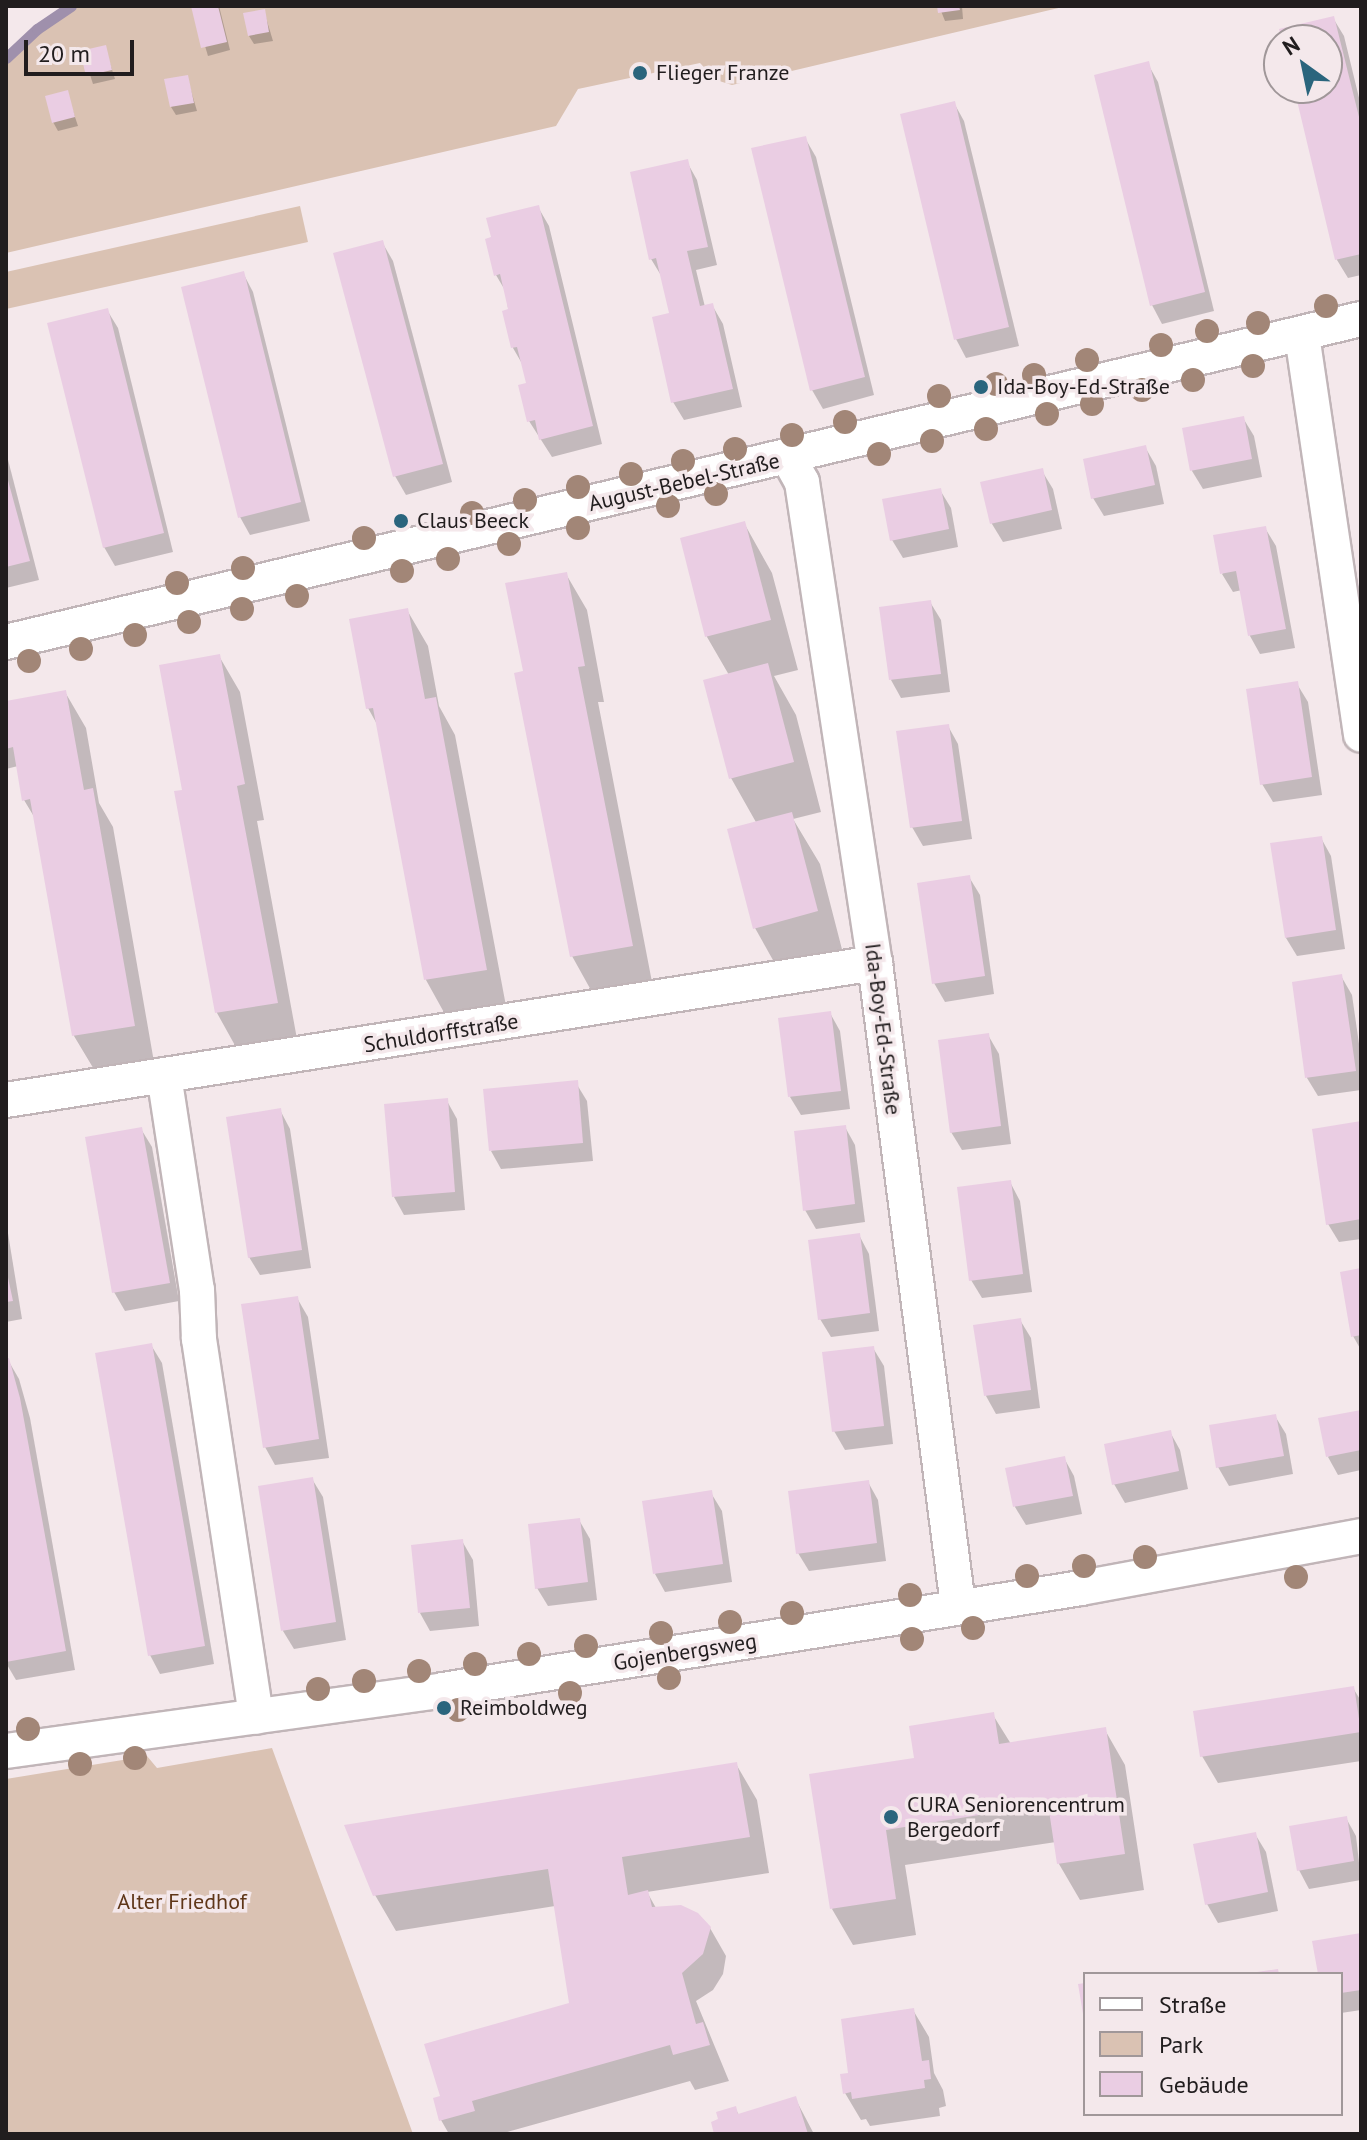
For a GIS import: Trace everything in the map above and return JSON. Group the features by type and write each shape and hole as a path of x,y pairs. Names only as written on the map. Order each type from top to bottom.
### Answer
{"street":[{"name":"August-Bebel-Straße","path":"6,642 1361,319"},
{"path":"1302,335 1361,735"},
{"name":"Ida-Boy-Ed-Straße","path":"788,457 802,482 875,963 958,1606"},
{"name":"Schuldorffstraße","path":"6,1100 875,963"},
{"path":"164,1075 197,1290 201,1355 256,1717"},
{"name":"Gojenbergsweg","path":"6,1751 443,1690 1081,1588 1361,1536"}],"green space":[{"path":"71,6 1067,6 732,85 716,80 700,63 578,89 556,126 6,253 6,58 37,29"},
{"path":"300,206 308,242 6,309 6,272"},
{"name":"Alter Friedhof","path":"272,1748 413,2134 6,2134 6,1779 147,1756 157,1768"}],"building":[{"path":"191,6 218,6 227,42 201,48"},
{"path":"937,6 959,6 960,10 938,13"},
{"path":"265,9 269,32 248,36 243,13"},
{"path":"1334,16 1336,24 1300,24"},
{"path":"106,45 112,70 86,76 80,51"},
{"path":"1343,52 1361,125 1361,254 1335,260 1298,104 1343,104"},
{"path":"1149,61 1205,292 1150,306 1094,75"},
{"path":"188,75 194,103 170,107 164,79"},
{"path":"68,90 75,117 52,123 45,96"},
{"path":"955,101 1009,327 954,340 900,114"},
{"path":"806,136 865,377 810,391 751,148"},
{"path":"688,159 708,247 687,251 700,306 713,303 733,389 671,403 652,317 669,313 656,258 649,260 630,172"},
{"path":"539,205 593,426 539,440 535,420 527,422 518,385 526,383 517,347 511,348 502,311 508,309 500,274 494,276 485,239 491,237 486,218"},
{"path":"383,240 443,464 393,477 333,253"},
{"path":"244,271 301,502 238,518 181,287"},
{"path":"108,308 164,533 103,548 47,323"},
{"path":"1244,416 1252,459 1190,471 1182,428"},
{"path":"1146,445 1155,485 1091,499 1083,459"},
{"path":"1043,468 1052,510 990,524 980,482"},
{"path":"6,473 30,561 6,567"},
{"path":"941,488 949,529 890,541 882,499"},
{"path":"745,521 771,620 705,637 680,538"},
{"path":"1266,526 1286,629 1248,636 1236,571 1220,574 1213,535"},
{"path":"567,572 585,666 578,667 633,946 570,957 514,673 523,671 505,583"},
{"path":"931,600 941,674 889,680 879,607"},
{"path":"408,608 425,699 436,697 487,970 424,980 373,708 366,709 349,619"},
{"path":"220,654 245,784 237,786 278,1003 215,1013 174,791 182,790 159,665"},
{"path":"768,663 794,762 729,779 703,680"},
{"path":"1298,681 1312,777 1260,785 1246,689"},
{"path":"66,690 84,790 93,788 135,1026 72,1036 30,799 22,801 13,747 6,749 6,701"},
{"path":"949,724 962,821 910,828 896,731"},
{"path":"792,812 818,911 753,929 727,829"},
{"path":"1322,836 1336,930 1285,938 1270,843"},
{"path":"970,875 985,976 932,984 917,883"},
{"path":"1342,974 1356,1071 1305,1078 1292,982"},
{"path":"831,1011 841,1091 788,1097 778,1018"},
{"path":"989,1033 1001,1126 950,1133 938,1040"},
{"path":"578,1080 583,1143 489,1151 483,1089"},
{"path":"448,1098 455,1192 392,1197 384,1104"},
{"path":"281,1108 302,1250 248,1258 226,1117"},
{"path":"1361,1121 1361,1219 1326,1225 1312,1129"},
{"path":"846,1125 855,1204 803,1211 794,1131"},
{"path":"142,1127 170,1283 112,1293 85,1137"},
{"path":"1011,1180 1023,1274 969,1281 957,1187"},
{"path":"860,1233 870,1313 818,1320 808,1240"},
{"path":"6,1268 13,1301 6,1302"},
{"path":"1361,1268 1361,1335 1351,1337 1340,1272"},
{"path":"298,1296 319,1439 263,1448 241,1304"},
{"path":"1021,1318 1031,1390 984,1396 973,1325"},
{"path":"152,1343 205,1646 148,1656 95,1353"},
{"path":"874,1346 884,1426 832,1432 822,1352"},
{"path":"9,1358 20,1398 66,1651 6,1662 6,1359"},
{"path":"1361,1410 1361,1450 1326,1457 1318,1418"},
{"path":"1276,1414 1284,1456 1216,1468 1209,1425"},
{"path":"1171,1430 1179,1471 1112,1485 1104,1444"},
{"path":"1065,1456 1073,1496 1013,1507 1005,1468"},
{"path":"313,1477 336,1622 281,1631 258,1486"},
{"path":"869,1480 877,1543 796,1554 788,1491"},
{"path":"712,1490 723,1564 653,1574 642,1501"},
{"path":"580,1518 588,1582 535,1589 528,1524"},
{"path":"463,1539 470,1608 418,1613 411,1545"},
{"path":"1354,1686 1361,1732 1200,1757 1193,1711"},
{"name":"CURA Seniorencentrum Bergedorf","path":"994,1712 999,1744 1106,1727 1125,1854 1057,1864 1048,1804 886,1830 896,1899 830,1909 809,1774 914,1758 909,1726"},
{"path":"737,1762 750,1837 622,1857 628,1895 648,1890 652,1907 681,1905 698,1913 711,1927 703,1954 682,1973 696,2024 703,2022 710,2045 673,2055 670,2045 472,2101 475,2111 439,2121 433,2098 440,2096 424,2044 569,2003 548,1869 373,1896 344,1825"},
{"path":"1347,1816 1354,1861 1297,1871 1289,1826"},
{"path":"1256,1832 1268,1892 1205,1905 1193,1844"},
{"path":"1361,1933 1361,1990 1343,1993 1343,1972 1318,1972 1312,1941"},
{"path":"1083,1983 1083,2014 1078,1984"},
{"path":"914,2008 922,2061 929,2060 931,2079 924,2080 925,2088 852,2099 851,2092 843,2094 840,2074 848,2073 841,2019"},
{"path":"796,2096 808,2134 714,2134 711,2122 718,2119 716,2112 736,2106 738,2114"}],"waterway":[{"path":"6,58 37,29 71,6"}],"place":[{"name":"Flieger Franze","path":"640,73"},
{"name":"Ida-Boy-Ed-Straße","path":"981,387"},
{"name":"Claus Beeck","path":"401,521"},
{"name":"Reimboldweg","path":"444,1708"},
{"name":"CURA Seniorencentrum Bergedorf","path":"891,1817"}]}
